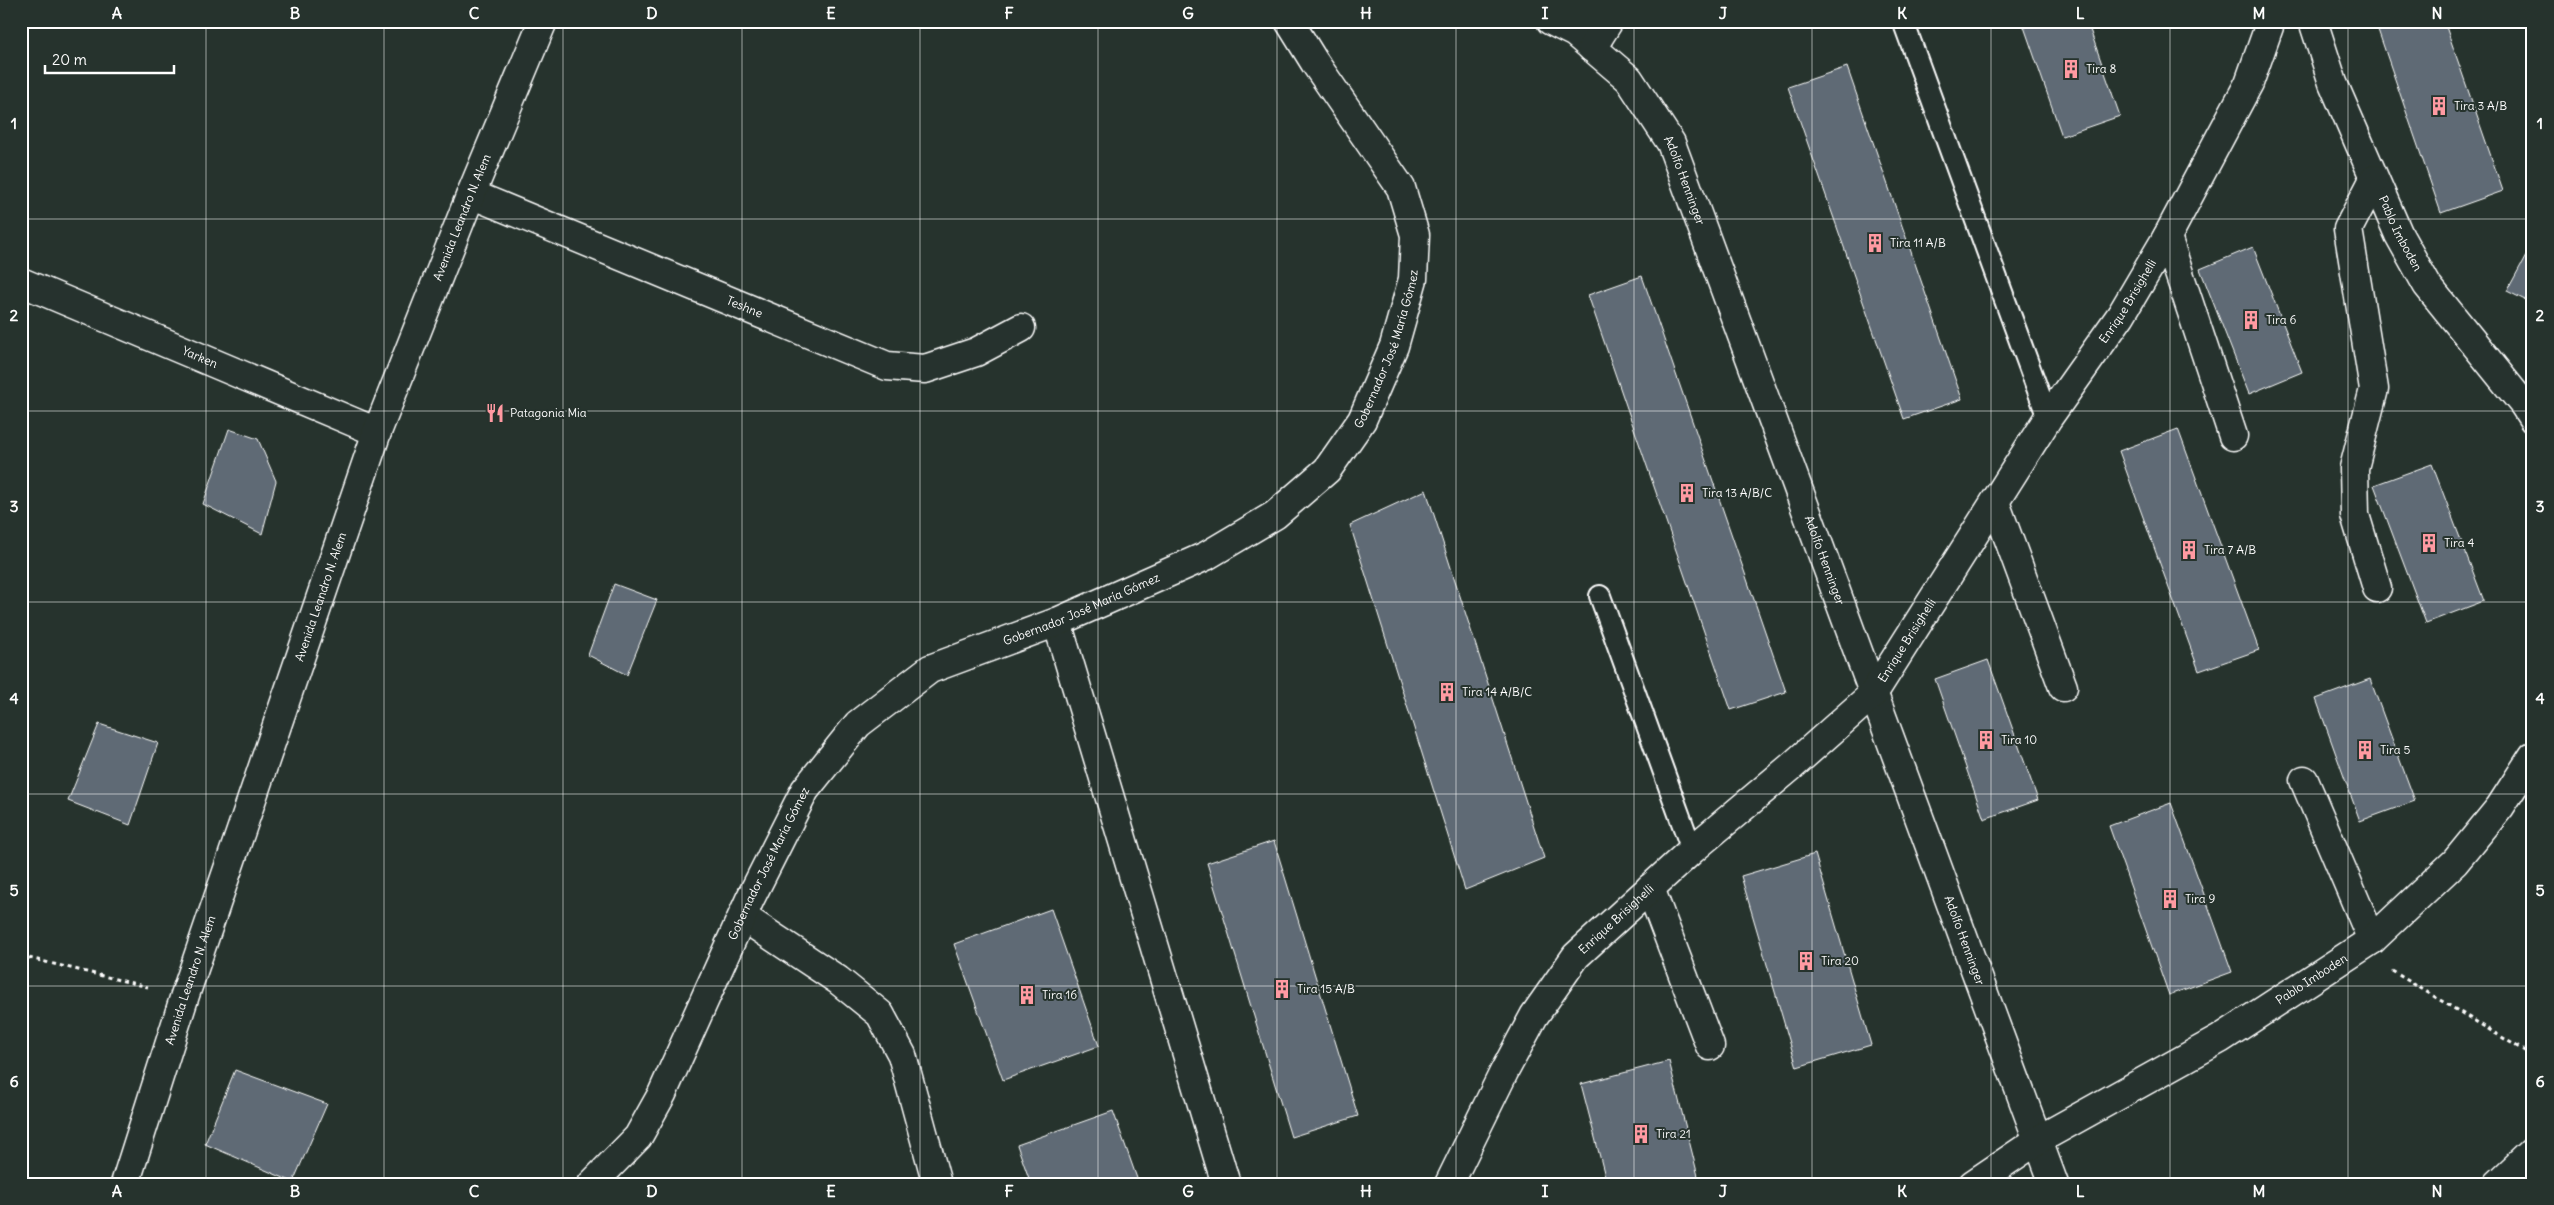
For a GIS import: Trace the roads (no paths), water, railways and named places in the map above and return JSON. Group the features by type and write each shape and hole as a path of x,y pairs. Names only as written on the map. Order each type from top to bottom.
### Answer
{"main road":[{"name":"Avenida Leandro N. Alem","path":"124,1184 186,995 377,432 471,194 543,21"},
{"name":"Gobernador José María Gómez","path":"592,1184 638,1137 662,1094 743,917 805,790 858,724 930,669 1056,622 1206,556 1275,514 1327,470 1362,420 1394,346 1413,279 1415,235 1401,188 1315,63 1289,21"},
{"name":"Adolfo Henninger","path":"1551,21 1575,34 1628,79 1671,143 2054,1184"},
{"path":"1592,48 1609,21"},
{"name":"Enrique Brisighelli","path":"1449,1184 1534,1016 1576,956 1692,850 1792,766 1873,694 2048,418 2121,314 2167,237 2249,84 2271,21"},
{"name":"Pablo Imboden","path":"2313,21 2333,83 2399,236 2427,285 2524,405 2533,419"},
{"path":"2374,179 2348,229 2374,389 2354,468 2355,515 2377,588"},
{"name":"Teshne","path":"471,194 887,366 925,369 976,352 1021,328"},
{"path":"2167,237 2233,436"},
{"name":"Yarken","path":"21,282 377,432"},
{"path":"1995,502 2063,687"},
{"path":"1056,622 1226,1184"},
{"name":"Pablo Imboden","path":"1973,1184 2038,1140 2220,1038 2364,945 2454,862 2500,807 2533,756"},
{"path":"2304,780 2364,945"},
{"path":"1650,888 1710,1046"},
{"path":"743,917 838,980 880,1014 902,1055 937,1184"},
{"path":"2498,1184 2533,1151"}],"lane":[{"path":"1904,21 2048,418"},
{"path":"1600,596 1692,850"}],"place":[{"name":"Tira 8","path":"2071,69"},
{"name":"Tira 3 A/B","path":"2439,106"},
{"name":"Tira 11 A/B","path":"1875,243"},
{"name":"Tira 6","path":"2251,320"},
{"name":"Patagonia Mia","path":"495,413"},
{"name":"Tira 13 A/B/C","path":"1687,493"},
{"name":"Tira 4","path":"2429,543"},
{"name":"Tira 7 A/B","path":"2189,550"},
{"name":"Tira 14 A/B/C","path":"1447,692"},
{"name":"Tira 10","path":"1986,740"},
{"name":"Tira 5","path":"2365,750"},
{"name":"Tira 9","path":"2170,899"},
{"name":"Tira 20","path":"1806,961"},
{"name":"Tira 15 A/B","path":"1282,989"},
{"name":"Tira 16","path":"1027,995"},
{"name":"Tira 21","path":"1641,1134"}]}
